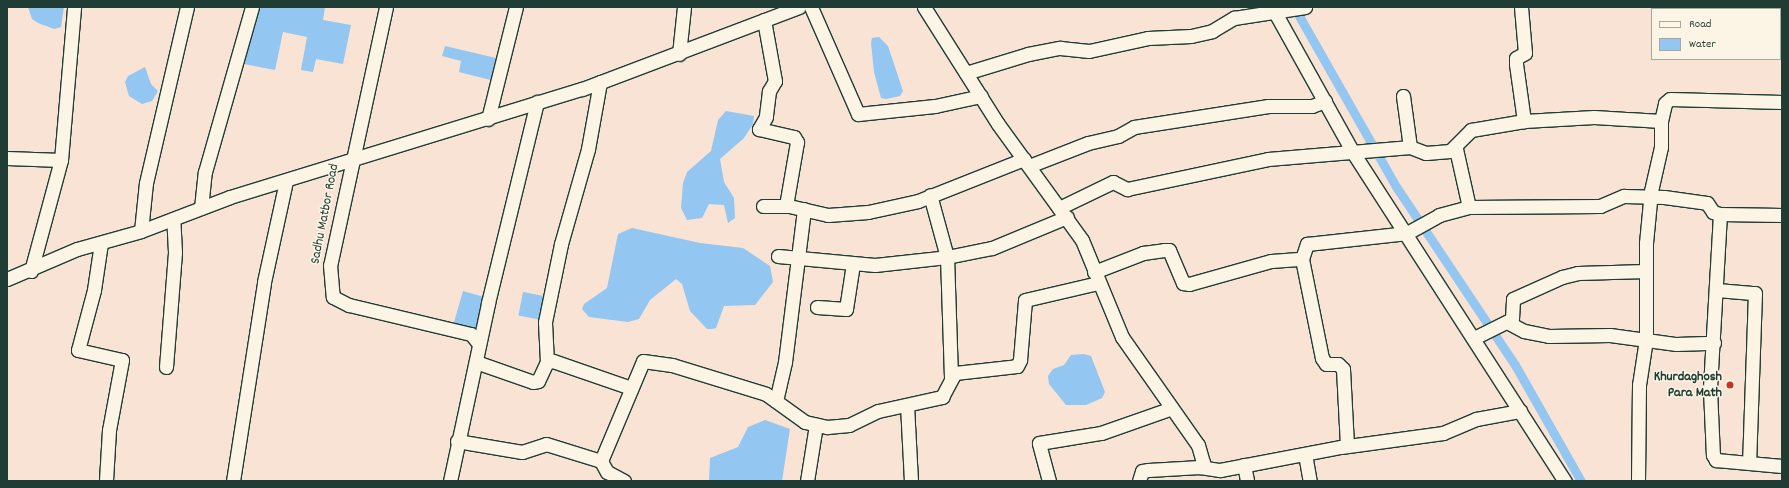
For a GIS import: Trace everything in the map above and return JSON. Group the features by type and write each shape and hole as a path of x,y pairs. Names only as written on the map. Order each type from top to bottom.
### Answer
{"street":[{"path":"31,271 61,160 74,7"},
{"path":"141,231 146,183 187,7"},
{"path":"201,208 205,172 252,7"},
{"name":"Sadhu Matbor Road","path":"386,7 351,162 330,265 333,297 349,305 471,334 479,344"},
{"path":"488,119 516,7"},
{"path":"679,54 684,7"},
{"path":"7,279 31,271 77,250 141,231 201,208 488,119 600,82 679,54 799,7"},
{"path":"811,7 858,114 935,106 981,96"},
{"path":"924,7 1026,163 1082,240 1096,278 1122,336 1198,445 1203,462 1200,467"},
{"path":"966,73 1028,54 1060,48 1089,51 1148,38 1191,36 1212,31 1234,18 1305,7"},
{"path":"1521,7 1525,53 1516,58 1516,64 1524,121"},
{"path":"1278,10 1325,101 1411,231 1477,336 1520,411 1565,481"},
{"path":"764,20 775,81 769,91 766,116 759,129 794,137 797,142 786,206"},
{"path":"476,362 533,382 538,381 546,362 545,322 560,244 588,149 600,82"},
{"path":"1403,96 1410,147"},
{"path":"1638,481 1639,385 1646,339 1646,271 1650,197 1661,148 1662,121 1665,103 1670,99 1782,102"},
{"path":"763,206 786,206 828,215 854,214 918,201 930,195 998,172 1088,143 1118,136 1134,127 1268,106 1312,106 1325,101"},
{"path":"450,481 479,344 537,102"},
{"path":"1469,207 1456,149 1465,133 1471,130 1524,121 1594,117 1662,121"},
{"path":"778,256 853,264 892,264 947,257 992,248 1063,212 1113,182 1127,189 1174,181 1194,172 1231,165 1410,147 1426,153 1456,149"},
{"path":"7,158 61,160"},
{"path":"233,481 263,289 286,181"},
{"path":"601,461 631,388 639,363 646,360 736,384 776,401 805,422 816,425 854,424 878,411 942,397 951,377 947,257 930,195"},
{"path":"1346,446 1343,369 1338,364 1326,364 1322,358 1302,259 1307,244 1411,231 1434,218 1469,207 1600,206 1624,196 1698,201 1720,214 1782,215"},
{"path":"776,401 799,258 804,209"},
{"path":"1720,214 1710,412 1713,455 1716,460 1782,466"},
{"path":"166,366 175,252 173,219"},
{"path":"101,243 94,290 78,350 122,360 109,430 106,481"},
{"path":"951,377 964,372 1017,366 1020,360 1025,300 1096,278 1143,253 1169,250 1183,283 1189,284 1271,261 1302,259"},
{"path":"817,307 846,310 853,264"},
{"path":"1477,336 1512,319 1513,299 1570,274 1646,271"},
{"path":"1717,290 1755,293 1749,462"},
{"path":"1507,322 1524,331 1549,336 1585,334 1646,339 1676,344 1714,343"},
{"path":"546,362 569,366 631,388"},
{"path":"907,405 911,481"},
{"path":"1049,481 1039,443 1101,433 1172,408"},
{"path":"1139,481 1142,471 1200,467 1211,471 1346,446 1443,433 1476,418 1520,411"},
{"path":"807,481 816,425"},
{"path":"458,441 522,452 546,444 601,461 607,472 624,481"},
{"path":"1305,454 1310,481"},
{"path":"1244,465 1247,481"}],"water":[{"path":"28,7 64,7 61,27 54,29 38,23 32,19"},
{"path":"255,7 325,7 323,20 351,25 343,64 316,59 313,72 301,70 307,37 283,32 275,70 244,64"},
{"path":"879,37 888,46 903,91 900,96 886,99 881,98 874,72 871,43 872,38"},
{"path":"445,46 496,58 491,80 459,72 461,61 442,56"},
{"path":"145,67 151,84 158,91 152,101 142,104 129,96 125,82 128,76"},
{"path":"726,111 754,116 753,124 744,138 720,159 724,182 734,198 735,218 728,223 724,205 709,204 702,218 687,220 681,208 683,183 687,172 711,151 718,120"},
{"path":"632,228 700,243 743,248 770,266 773,282 755,305 724,306 716,328 712,329 707,329 690,311 682,284 676,279 650,300 639,319 628,322 589,317 582,309 584,304 607,288 618,234"},
{"path":"463,291 484,297 475,329 454,323"},
{"path":"523,292 544,296 539,320 518,316"},
{"path":"1084,354 1091,356 1105,392 1102,398 1086,405 1066,405 1049,384 1048,376 1053,369 1064,365 1071,355"},
{"path":"765,420 790,429 782,481 709,481 710,458 738,447 748,427"}],"waterway":[{"path":"1294,7 1397,188 1515,365 1581,481"}],"place":[{"name":"Khurdaghosh Para Math","path":"1730,385"}]}
